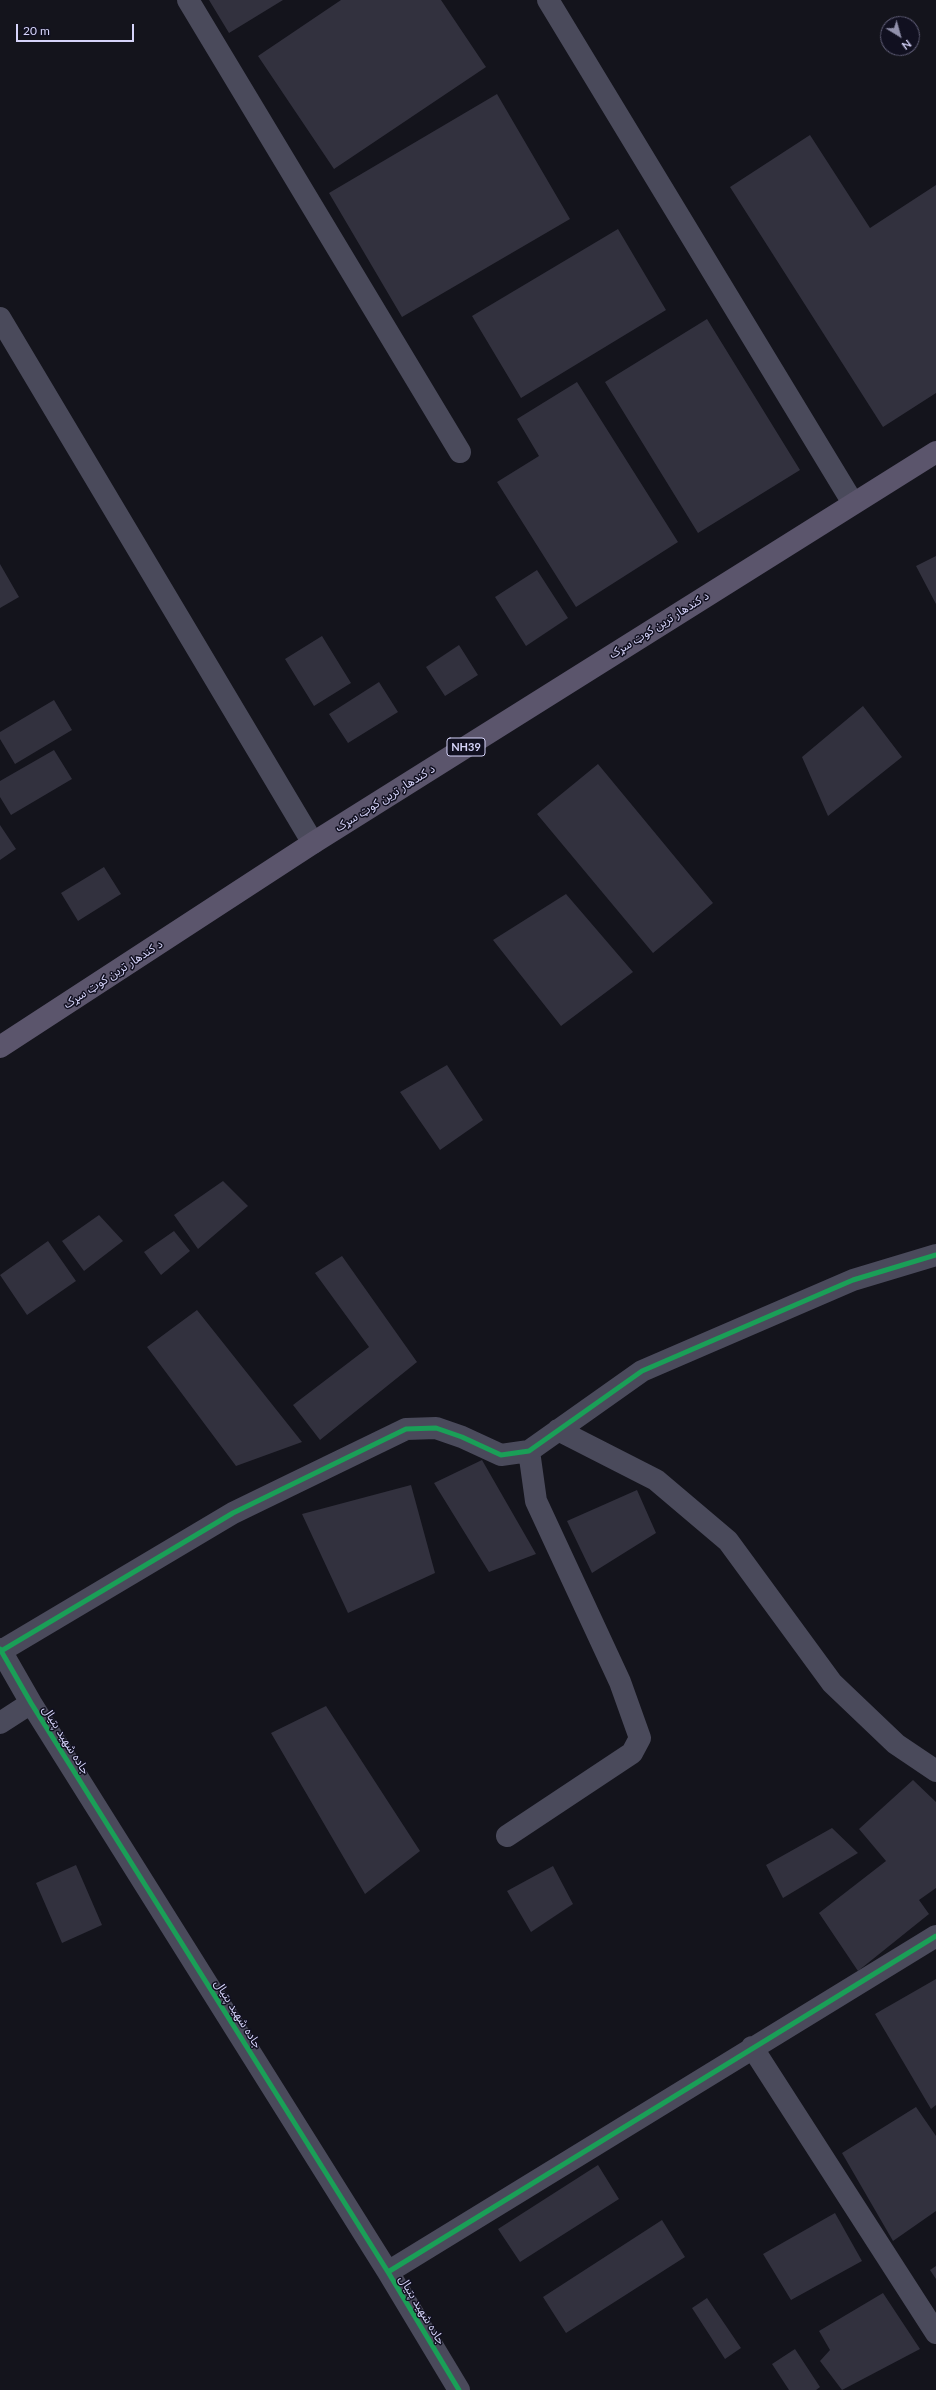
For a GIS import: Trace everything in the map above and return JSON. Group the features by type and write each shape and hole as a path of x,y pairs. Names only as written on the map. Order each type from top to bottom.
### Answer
{"main road":[{"name":"د کندهار ترين کوټ سړک","path":"0,1047 313,843 936,452"}],"street":[{"path":"188,0 460,452"},
{"path":"548,0 853,503"},
{"path":"0,318 313,843"},
{"path":"0,1650 233,1513 406,1429 436,1428 462,1437 501,1455 529,1451 642,1371 853,1280 936,1255"},
{"path":"558,1430 656,1480 728,1541 832,1683 896,1744 936,1771"},
{"path":"507,1836 632,1753 640,1738 620,1682 536,1501 529,1451"},
{"name":"جاده شهید پتیال","path":"0,1650 31,1703 388,2272 459,2390"},
{"path":"0,1723 31,1703"},
{"path":"388,2272 752,2047 936,1936"},
{"path":"752,2047 936,2333"}],"building":[{"path":"209,0 283,0 229,33"},
{"path":"341,0 441,0 486,67 334,169 258,56"},
{"path":"497,94 570,219 402,317 329,193"},
{"path":"810,135 870,228 936,185 936,393 883,427 730,187"},
{"path":"618,229 666,310 521,398 472,316"},
{"path":"707,319 800,470 698,533 605,382"},
{"path":"577,382 678,542 576,607 497,482 539,456 517,419"},
{"path":"936,556 936,604 916,566"},
{"path":"0,564 19,597 0,608"},
{"path":"537,570 568,618 526,646 495,597"},
{"path":"322,636 351,683 314,706 285,659"},
{"path":"459,645 478,675 445,696 426,667"},
{"path":"379,682 398,712 348,743 329,714"},
{"path":"54,700 72,730 15,764 0,739 0,732"},
{"path":"863,706 902,757 828,816 802,757"},
{"path":"54,750 72,779 11,815 0,797 0,781"},
{"path":"598,764 713,903 653,953 537,814"},
{"path":"0,825 16,849 0,860"},
{"path":"104,867 121,894 78,921 61,893"},
{"path":"566,894 633,972 561,1026 493,940"},
{"path":"447,1065 483,1120 440,1150 400,1092"},
{"path":"223,1181 248,1206 198,1249 174,1215"},
{"path":"99,1215 123,1241 84,1271 62,1241"},
{"path":"174,1231 190,1251 161,1275 144,1252"},
{"path":"48,1241 76,1281 27,1315 0,1275"},
{"path":"342,1256 417,1362 320,1440 293,1405 369,1347 315,1273"},
{"path":"197,1310 302,1442 236,1466 147,1347"},
{"path":"482,1460 536,1554 489,1572 434,1483"},
{"path":"411,1485 435,1573 348,1613 302,1514"},
{"path":"637,1490 656,1533 592,1573 567,1521"},
{"path":"326,1706 420,1851 365,1894 271,1733"},
{"path":"913,1780 936,1802 936,1888 919,1900 929,1914 858,1971 819,1913 886,1861 859,1829"},
{"path":"832,1828 858,1853 783,1898 766,1865"},
{"path":"76,1865 102,1925 62,1943 36,1883"},
{"path":"553,1866 573,1904 531,1932 507,1891"},
{"path":"936,1979 936,2105 931,2109 875,2014"},
{"path":"916,2107 936,2136 936,2211 893,2241 842,2153"},
{"path":"598,2165 619,2199 520,2262 498,2229"},
{"path":"835,2213 862,2261 791,2300 763,2254"},
{"path":"662,2220 685,2257 566,2333 543,2297"},
{"path":"936,2266 936,2279 930,2270"},
{"path":"883,2293 920,2349 842,2390 820,2361 830,2350 819,2331"},
{"path":"707,2298 741,2348 725,2359 692,2308"},
{"path":"795,2349 820,2387 816,2390 789,2390 772,2364"}],"cycle path":[{"path":"1,1651 233,1513 406,1429 436,1428 462,1437 501,1455 529,1451 642,1371 853,1280 936,1255"},
{"path":"0,1649 31,1703 388,2272 459,2390"},
{"path":"388,2272 936,1936"}]}
